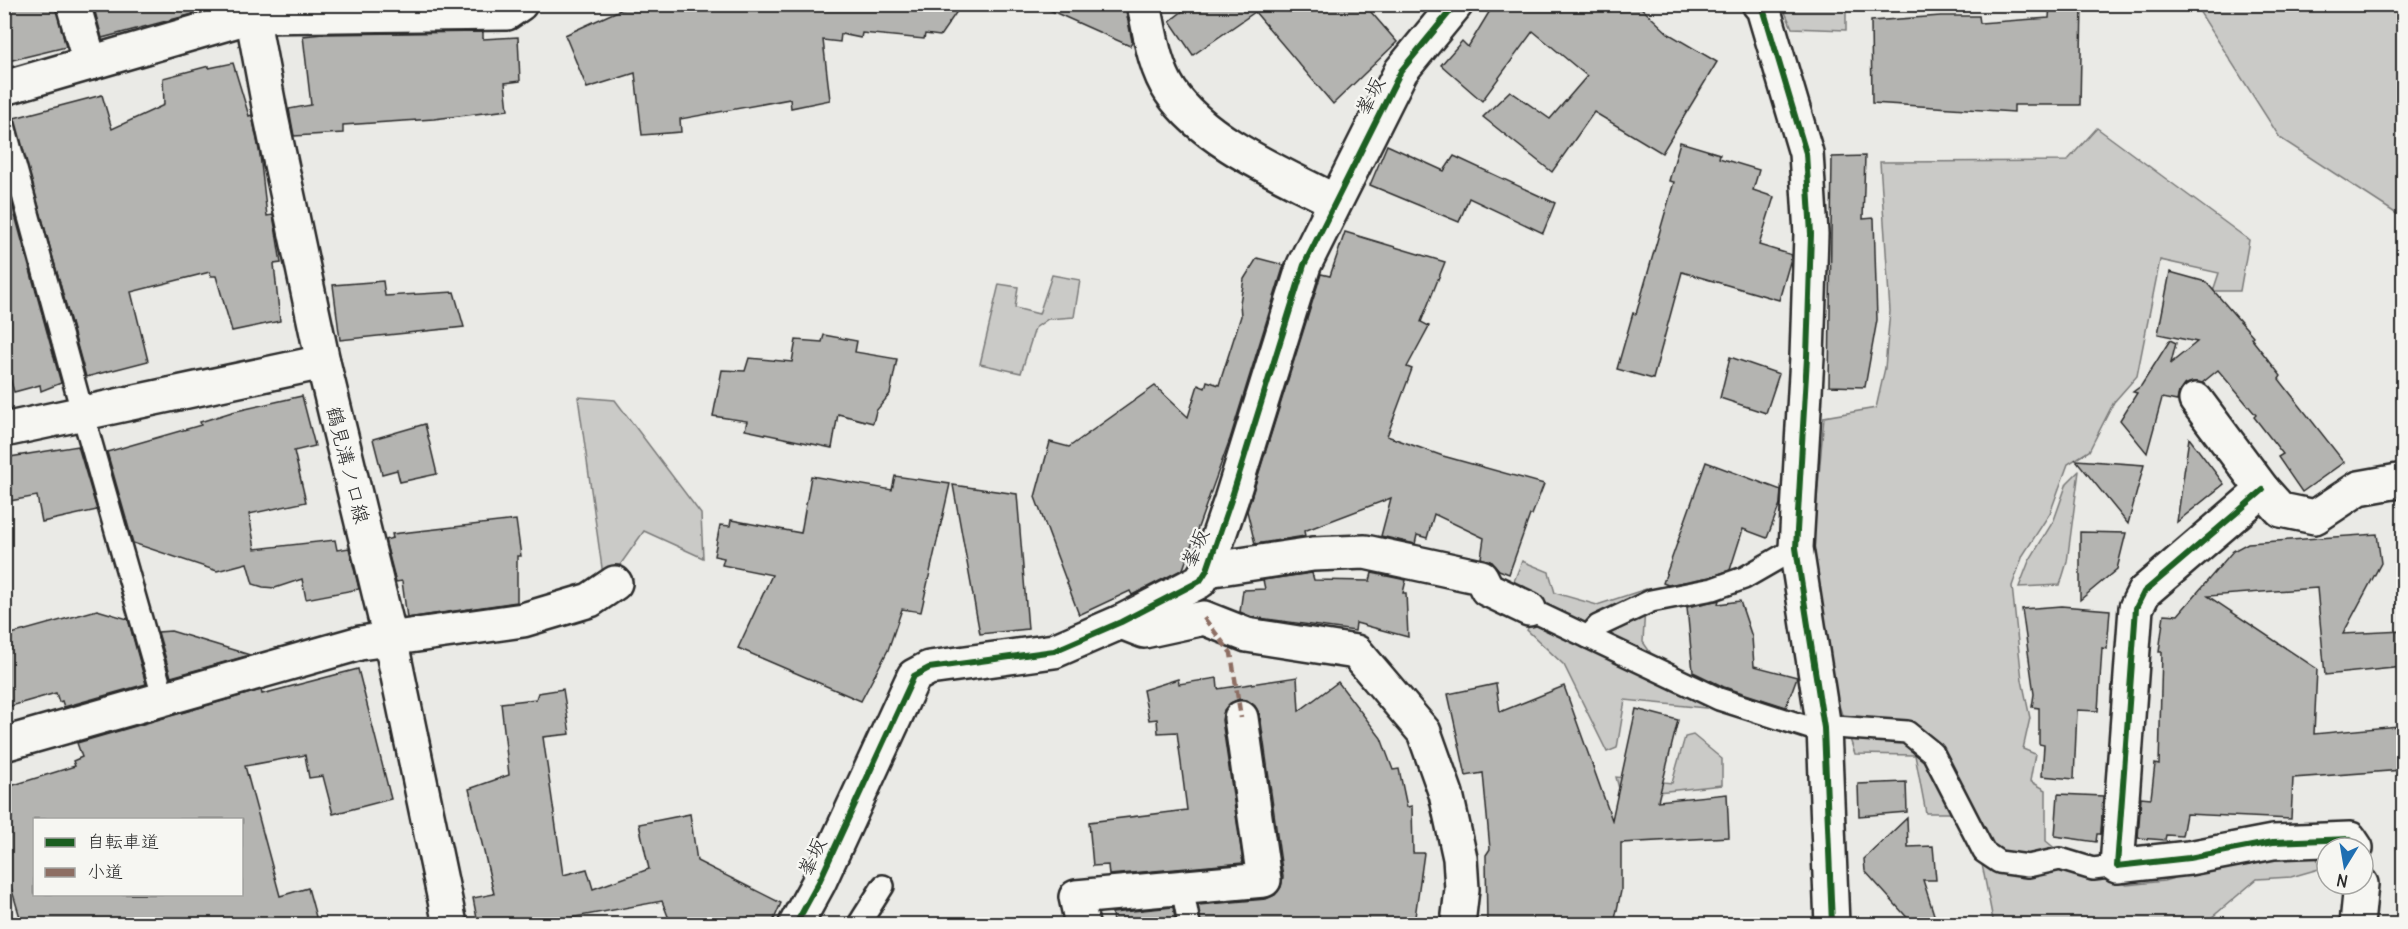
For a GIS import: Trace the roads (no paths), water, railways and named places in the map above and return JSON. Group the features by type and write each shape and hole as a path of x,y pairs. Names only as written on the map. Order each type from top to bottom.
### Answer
{"street":[{"path":"73,4 90,63"},
{"path":"1144,4 1154,52 1170,92 1203,126 1250,156 1334,201"},
{"name":"峯坂","path":"796,924 819,882 914,676 928,668 1054,651 1121,621 1200,581 1207,570 1304,265 1401,71 1455,4"},
{"path":"1759,4 1763,8 1806,153 1810,234 1807,357 1796,548 1824,728 1832,924"},
{"path":"4,88 90,63 251,10 512,7"},
{"name":"鶴見溝ノ口線","path":"251,10 323,362 390,638 450,924"},
{"path":"4,430 323,362"},
{"path":"2196,400 2264,490 2282,510 2315,517 2360,488 2403,480"},
{"path":"2264,490 2144,592 2136,608 2117,867 2189,858 2273,842 2315,840"},
{"path":"1207,570 1313,554 1365,552 1480,577 1487,589 1529,609"},
{"path":"4,744 360,643 523,620 590,600 615,583"},
{"path":"1121,621 1144,631 1204,618 1247,635 1356,652 1424,732 1446,794 1460,858 1462,889 1458,924"},
{"path":"1082,924 1076,897 1264,880 1241,718"},
{"path":"2357,924 2360,896"}],"lane":[{"path":"4,125 82,415 164,700"},
{"path":"1588,637 1598,626 1651,601 1713,589 1744,578 1796,548"},
{"path":"1529,609 1719,699 1810,728 1907,732 1933,753 1984,852 1999,862 2028,866 2060,859 2094,869 2117,867"},
{"path":"859,924 883,886"},
{"path":"1182,887 1189,924"}]}
